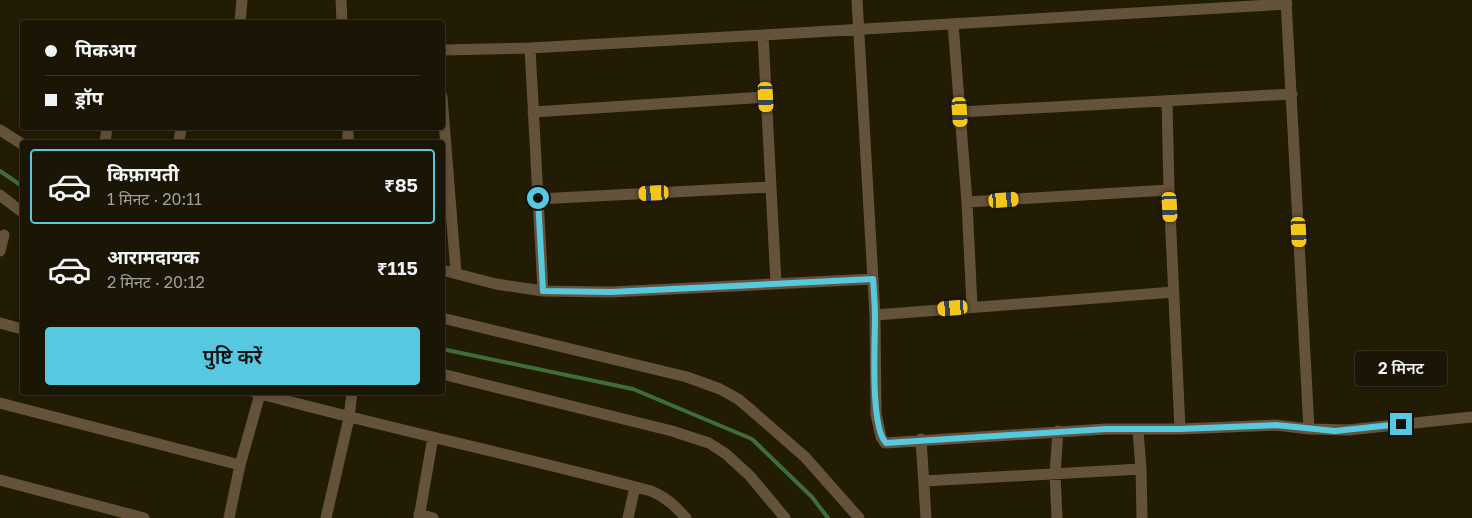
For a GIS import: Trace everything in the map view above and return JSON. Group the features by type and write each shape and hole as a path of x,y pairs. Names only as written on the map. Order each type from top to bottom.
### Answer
{"street":[{"path":"240,20 242,0"},
{"path":"341,0 342,20"},
{"path":"858,0 875,315 876,414 881,437 886,443 921,439 1106,429 1138,430 1276,425 1309,429 1348,430 1472,417"},
{"path":"445,50 530,48 763,35 1287,2 1309,429"},
{"path":"953,24 967,202 972,306"},
{"path":"763,35 776,283"},
{"path":"530,48 543,291"},
{"path":"960,112 1292,94"},
{"path":"533,112 766,97"},
{"path":"1168,101 1169,190 1180,429"},
{"path":"0,130 20,143"},
{"path":"445,130 456,273"},
{"path":"538,198 770,187"},
{"path":"967,202 1169,190"},
{"path":"0,195 20,210"},
{"path":"0,251 4,235"},
{"path":"445,271 496,284 543,291 611,292 873,279"},
{"path":"875,315 972,306 1174,292"},
{"path":"445,319 678,375 720,389 738,399 805,457 859,518"},
{"path":"0,323 20,328"},
{"path":"445,375 672,431 709,443 726,454 750,476 785,518"},
{"path":"229,518 257,395"},
{"path":"264,395 349,418 636,487 663,496 686,518"},
{"path":"326,518 349,418 352,395"},
{"path":"0,403 240,465"},
{"path":"1138,430 1142,518"},
{"path":"1057,518 1055,474 1058,431"},
{"path":"433,437 419,516 433,518"},
{"path":"921,439 926,518"},
{"path":"924,481 1141,469"},
{"path":"0,480 144,518"},
{"path":"628,518 636,487"}],"waterway":[{"path":"0,171 20,185"},
{"path":"445,350 633,389 752,439 812,497 828,518"}],"route":[{"path":"538,198 543,291 611,292 873,279 876,414 881,437 886,443 921,439 1106,429 1138,430 1276,425 1335,431 1401,424"}]}
